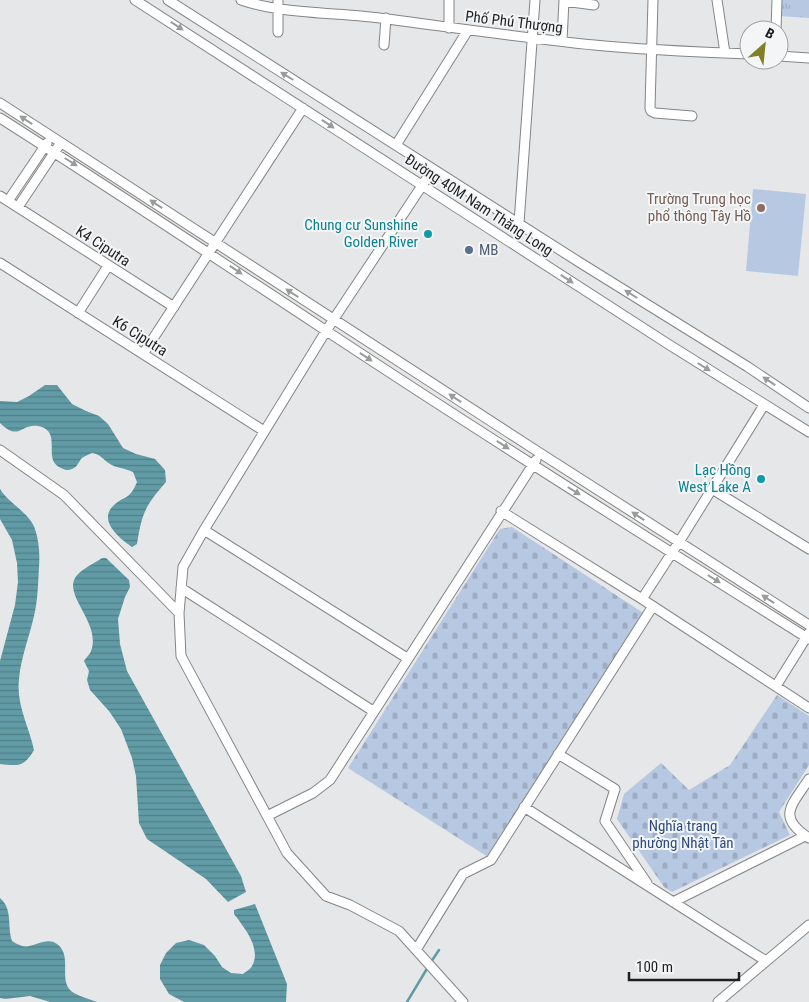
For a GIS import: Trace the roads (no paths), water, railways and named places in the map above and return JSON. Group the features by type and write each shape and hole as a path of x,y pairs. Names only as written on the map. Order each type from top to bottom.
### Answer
{"street":[{"name":"Đường 40M Nam Thăng Long","path":"135,0 764,405 809,432"},
{"name":"Đường 40M Nam Thăng Long","path":"168,0 748,367 809,408"},
{"name":"Phố Phú Thượng","path":"241,0 256,5 277,4 449,28 562,41 651,49 739,54"},
{"path":"449,0 449,28"},
{"path":"519,223 536,0"},
{"path":"653,0 651,111 692,116"},
{"path":"717,0 725,53"},
{"path":"776,20 777,0"},
{"path":"562,41 564,1 594,5"},
{"path":"277,4 278,32"},
{"path":"384,45 386,18"},
{"path":"396,145 468,30"},
{"path":"789,57 809,58"},
{"path":"0,104 809,625"},
{"path":"143,354 303,108"},
{"path":"0,118 210,252 326,330 533,464 808,636 776,686"},
{"path":"4,199 51,136"},
{"path":"18,207 61,142"},
{"path":"433,169 326,330 204,530 183,567 179,613 181,656 286,853 326,896 350,905 399,931 463,1002"},
{"name":"K4 Ciputra","path":"4,199 174,307"},
{"name":"K6 Ciputra","path":"0,263 264,431"},
{"path":"78,313 108,266"},
{"path":"642,599 680,542 764,405"},
{"path":"0,450 64,495 179,613"},
{"path":"267,816 313,793 330,780 540,453"},
{"path":"712,489 809,550"},
{"path":"501,511 642,599 809,708"},
{"path":"204,530 407,658"},
{"path":"181,588 373,711"},
{"path":"416,950 463,874 490,860 652,606"},
{"path":"558,754 615,789 605,821 650,887"},
{"path":"673,902 807,837 791,822 789,816 791,808 809,779"},
{"path":"524,807 766,961"},
{"path":"718,1002 809,925"}],"waterway":[{"path":"431,962 439,950"},
{"path":"407,1002 428,967"}],"place":[{"name":"Trường Trung học phổ thông Tây Hồ","path":"761,208"},
{"name":"Chung cư Sunshine Golden River","path":"428,234"},
{"name":"MB","path":"469,250"},
{"name":"Lạc Hồng West Lake A","path":"761,479"}],"park label":[{"name":"Nghĩa trang phường Nhật Tân","path":"683,834"}]}
